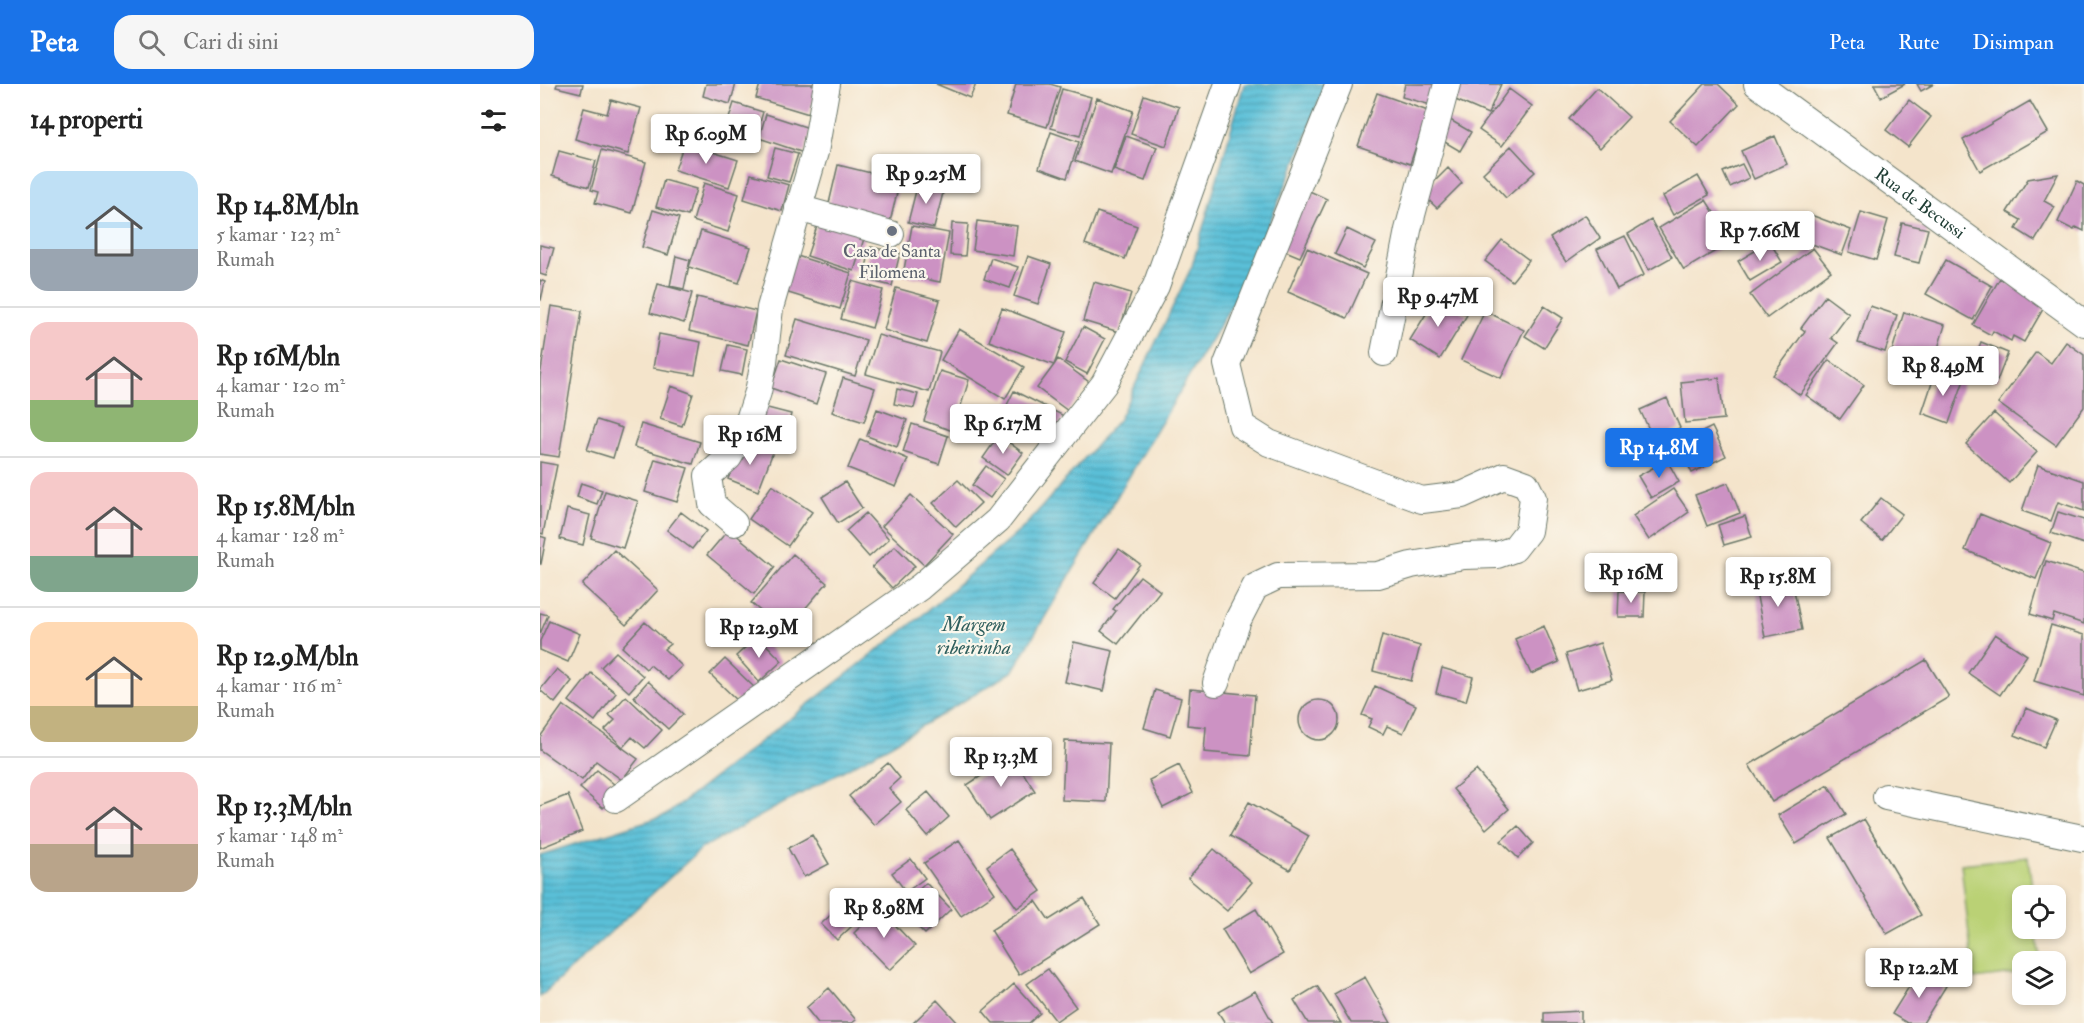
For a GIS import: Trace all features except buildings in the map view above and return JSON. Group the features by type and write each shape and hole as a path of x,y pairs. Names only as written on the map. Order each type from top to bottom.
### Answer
{"street":[{"path":"734,523 712,504 708,476 729,457 747,426 758,392 770,308 815,152 827,84"},
{"path":"616,799 920,586 998,520 1104,384 1156,286 1228,84"},
{"path":"1216,683 1238,620 1255,587 1278,576 1378,575 1464,556 1497,555 1514,549 1528,531 1533,498 1526,484 1504,476 1462,495 1422,500 1269,443 1242,426 1227,364 1339,84"},
{"path":"1383,353 1408,230 1446,84"},
{"name":"Rua de Becussi","path":"1757,84 2084,323"},
{"path":"798,208 891,234"},
{"path":"1886,797 2083,840"}],"green space":[{"path":"2028,857 2032,885 2012,885 2012,939 2037,939 2039,951 2012,951 2012,974 1974,979 1961,864"}],"water":[{"name":"Margem ribeirinha","path":"1244,84 1325,84 1304,143 1239,293 1012,672 892,744 702,848 540,997 540,855 666,815 919,618 1024,527 1119,419 1192,266"}],"place":[{"name":"Casa de Santa Filomena","path":"892,231"}]}
